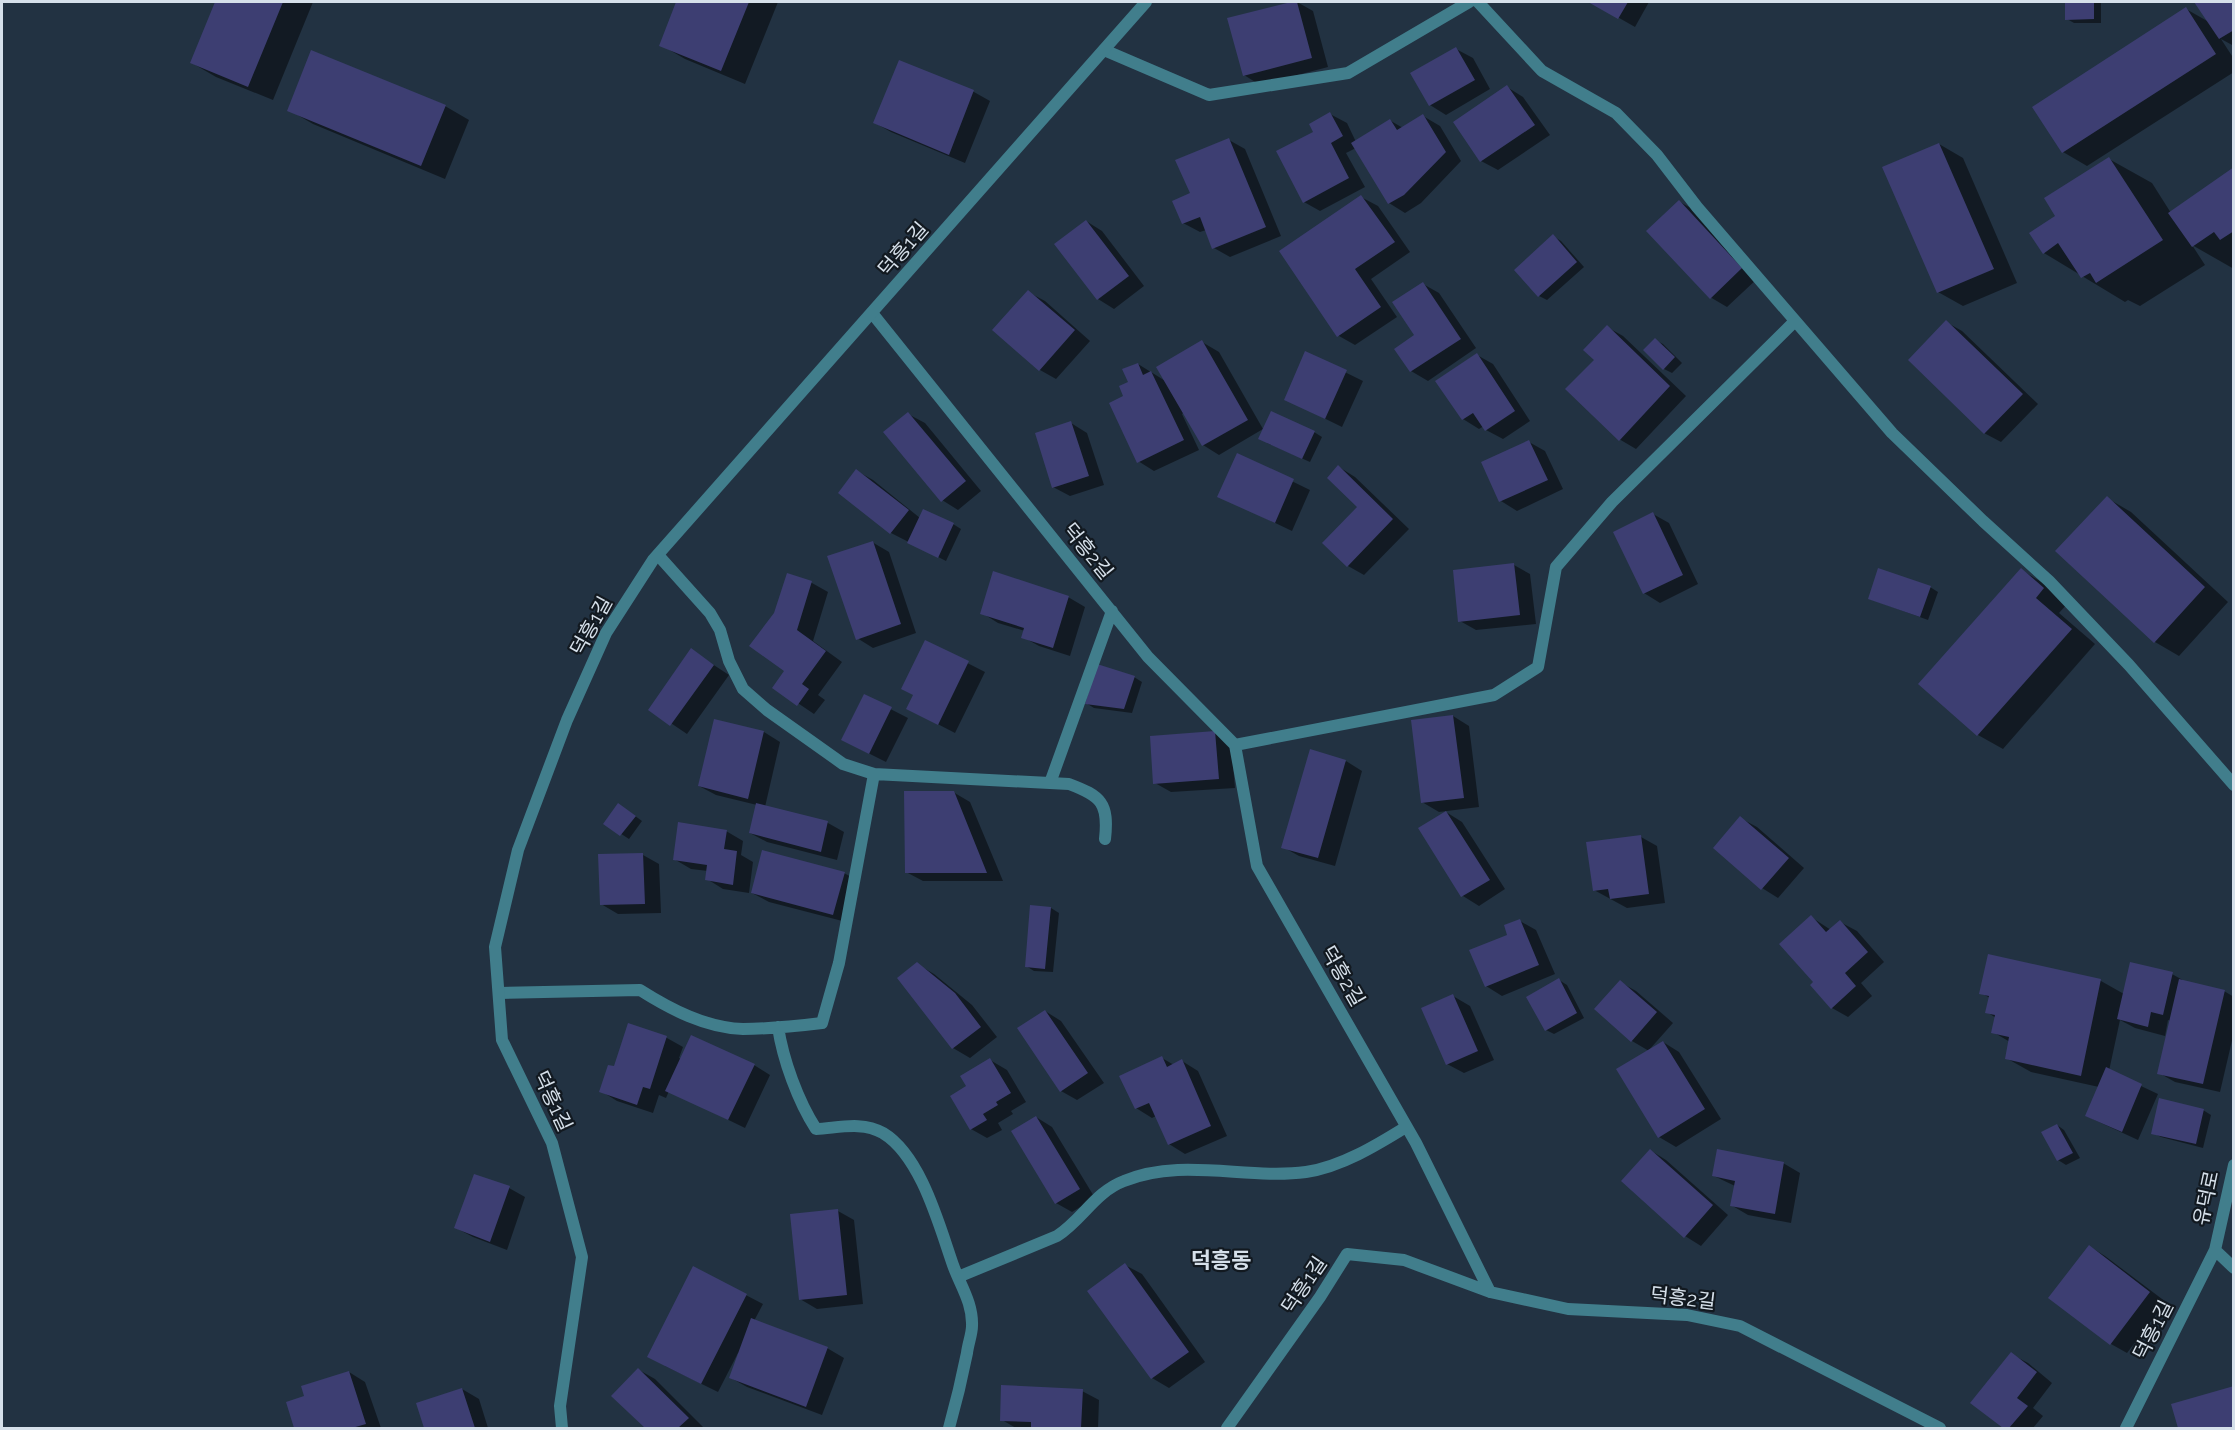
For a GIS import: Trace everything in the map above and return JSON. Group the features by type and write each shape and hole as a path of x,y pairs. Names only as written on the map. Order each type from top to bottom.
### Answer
{"street":[{"name":"덕흥1길","path":"562,1428 560,1406 582,1257 552,1143 502,1040 495,947 518,850 567,720 606,633 658,555 1146,2"},
{"path":"1104,50 1209,95 1348,73 1469,2"},
{"path":"1478,2 1542,72 1616,113 1657,155 1697,207 1892,433 1983,521 2049,580 2129,665 2234,785"},
{"name":"덕흥2길","path":"872,313 1148,657 1234,746 1257,866 1406,1127 1490,1292 1568,1309 1687,1315 1740,1326 1940,1428"},
{"path":"1234,746 1494,695 1538,667 1556,567 1612,502 1795,321"},
{"path":"658,555 710,613 720,630 729,661 743,689 767,710 843,764 874,774 1069,784 1090,792 1104,806 1107,819 1105,838"},
{"path":"1050,783 1112,611"},
{"path":"499,993 640,990 695,1019 741,1029 822,1023 839,963 874,774"},
{"path":"778,1027 780,1043 804,1111 816,1129 860,1125 881,1132 892,1140 905,1155 923,1184 935,1212 969,1301 972,1326 959,1391 948,1428"},
{"path":"958,1277 1057,1236 1068,1229 1106,1190 1125,1180 1151,1173 1196,1169 1261,1173 1307,1172 1361,1154 1406,1127"},
{"name":"유덕로","path":"2234,1165 2215,1250 2234,1268"},
{"name":"덕흥1길","path":"2126,1428 2215,1250"},
{"name":"덕흥1길","path":"1227,1428 1320,1297 1347,1254 1404,1260 1490,1292"}],"building":[{"path":"215,2 283,2 248,87 190,63"},
{"path":"676,2 749,2 721,71 659,46"},
{"path":"1297,2 1312,58 1243,76 1227,18"},
{"path":"1588,2 1628,2 1618,19"},
{"path":"2065,2 2094,2 2094,19 2065,20"},
{"path":"2194,2 2234,2 2234,30 2219,39"},
{"path":"2186,7 2216,54 2062,153 2032,107"},
{"path":"1456,47 1475,80 1429,106 1410,73"},
{"path":"311,50 446,105 421,166 287,111"},
{"path":"899,60 974,90 949,155 873,123"},
{"path":"1507,85 1535,125 1480,162 1453,122"},
{"path":"1330,112 1343,136 1331,143 1349,178 1303,203 1276,151 1313,132 1309,124"},
{"path":"1423,114 1446,152 1404,195 1388,204 1351,143 1390,119 1397,130"},
{"path":"1229,138 1266,227 1212,249 1200,217 1182,224 1172,201 1190,193 1175,160"},
{"path":"1939,143 1994,269 1937,293 1882,167"},
{"path":"2109,157 2163,240 2096,283 2090,273 2081,278 2058,243 2043,254 2029,233 2055,216 2044,198"},
{"path":"2234,167 2234,231 2220,240 2214,232 2192,247 2168,213"},
{"path":"1361,195 1395,242 1355,269 1381,307 1337,337 1279,251"},
{"path":"1679,200 1742,268 1710,299 1646,231"},
{"path":"1086,220 1129,276 1097,300 1054,244"},
{"path":"1553,234 1577,262 1538,297 1514,270"},
{"path":"1423,282 1461,339 1410,372 1394,349 1414,335 1392,302"},
{"path":"1028,290 1075,330 1039,371 992,330"},
{"path":"1946,320 2023,394 1984,434 1908,360"},
{"path":"1607,325 1670,386 1619,441 1565,389 1594,360 1583,350"},
{"path":"1655,338 1675,357 1663,370 1643,350"},
{"path":"1202,340 1248,420 1202,446 1156,367"},
{"path":"1305,351 1347,370 1325,419 1284,400"},
{"path":"1477,353 1515,411 1485,431 1473,413 1462,420 1435,381"},
{"path":"1138,363 1143,375 1151,371 1184,440 1137,463 1109,403 1123,396 1119,386 1128,382 1122,369"},
{"path":"1271,411 1315,431 1302,459 1258,439"},
{"path":"908,412 966,481 941,502 883,432"},
{"path":"1071,421 1089,476 1052,488 1035,433"},
{"path":"1529,440 1548,480 1499,502 1481,462"},
{"path":"1237,453 1294,479 1275,523 1217,497"},
{"path":"1338,465 1393,519 1347,567 1322,543 1357,507 1327,478"},
{"path":"856,469 909,510 890,534 838,493"},
{"path":"2107,496 2205,587 2154,643 2055,551"},
{"path":"923,509 954,523 938,558 907,543"},
{"path":"1653,512 1683,575 1643,594 1613,532"},
{"path":"873,541 901,624 856,640 827,556"},
{"path":"1514,563 1520,615 1458,622 1453,570"},
{"path":"1878,568 1931,586 1920,617 1868,599"},
{"path":"2021,568 2044,588 2036,598 2072,629 1977,736 1918,684"},
{"path":"993,571 1069,596 1053,648 1021,638 1024,628 980,614"},
{"path":"787,573 812,581 797,630 826,651 802,684 809,689 797,706 772,688 784,671 749,646 774,613"},
{"path":"925,640 969,661 938,725 906,709 913,695 901,689"},
{"path":"691,648 714,665 670,726 648,710"},
{"path":"1097,664 1135,676 1124,709 1085,704"},
{"path":"864,694 892,707 869,754 841,740"},
{"path":"1453,715 1464,798 1421,803 1411,720"},
{"path":"714,719 764,731 748,799 698,786"},
{"path":"1215,731 1219,779 1153,784 1150,736"},
{"path":"1310,749 1346,760 1318,858 1281,848"},
{"path":"904,791 954,791 987,873 905,873"},
{"path":"618,803 636,816 620,836 603,824"},
{"path":"756,803 828,821 821,852 749,833"},
{"path":"1446,811 1490,880 1461,897 1418,828"},
{"path":"1740,816 1789,858 1761,890 1713,848"},
{"path":"678,822 727,830 724,849 737,851 733,885 705,880 707,865 673,860"},
{"path":"1641,835 1649,894 1610,899 1608,889 1593,891 1586,842"},
{"path":"762,850 845,872 833,915 751,893"},
{"path":"643,853 645,904 600,905 598,854"},
{"path":"1030,905 1051,907 1045,969 1025,967"},
{"path":"1811,915 1826,932 1840,920 1868,952 1845,973 1856,986 1831,1009 1810,985 1813,982 1779,944"},
{"path":"1520,919 1539,965 1485,987 1469,950 1507,935 1504,925"},
{"path":"1988,954 2101,979 2081,1076 2005,1059 2009,1037 1991,1033 1995,1015 1985,1013 1989,996 1979,994"},
{"path":"917,962 955,993 981,1027 952,1049 897,978"},
{"path":"2130,962 2173,972 2163,1015 2151,1012 2148,1027 2117,1019"},
{"path":"1559,978 1577,1013 1545,1031 1526,997"},
{"path":"2179,979 2225,990 2203,1084 2157,1074"},
{"path":"1620,980 1657,1012 1631,1042 1594,1009"},
{"path":"1453,994 1478,1051 1446,1065 1421,1008"},
{"path":"1045,1010 1088,1073 1060,1092 1017,1028"},
{"path":"628,1023 667,1036 650,1089 643,1087 637,1105 599,1092 608,1065 614,1066"},
{"path":"691,1035 755,1064 728,1120 665,1091"},
{"path":"1663,1041 1705,1109 1658,1138 1616,1069"},
{"path":"1162,1056 1167,1067 1182,1059 1211,1126 1168,1145 1149,1103 1135,1109 1119,1076"},
{"path":"990,1058 1011,1093 996,1102 998,1105 983,1114 987,1120 970,1130 950,1096 966,1086 960,1076"},
{"path":"2106,1067 2142,1084 2122,1132 2085,1116"},
{"path":"2159,1098 2204,1109 2196,1144 2151,1134"},
{"path":"1036,1116 1080,1189 1055,1204 1011,1131"},
{"path":"2057,1124 2073,1153 2057,1161 2041,1132"},
{"path":"1650,1149 1713,1205 1684,1238 1621,1181"},
{"path":"1717,1149 1784,1162 1775,1214 1730,1206 1735,1181 1712,1176"},
{"path":"474,1174 510,1186 490,1242 454,1228"},
{"path":"838,1209 847,1295 799,1300 790,1214"},
{"path":"2089,1245 2150,1292 2110,1345 2048,1298"},
{"path":"1125,1263 1189,1352 1151,1379 1087,1291"},
{"path":"693,1266 747,1294 701,1384 647,1357"},
{"path":"751,1318 828,1347 806,1407 729,1378"},
{"path":"2011,1352 2037,1372 2017,1398 2028,1406 2009,1428 2003,1428 1970,1403"},
{"path":"638,1368 689,1418 678,1428 645,1428 611,1396"},
{"path":"349,1371 366,1424 352,1428 294,1428 286,1402 304,1396 301,1386"},
{"path":"1001,1385 1083,1389 1081,1428 1031,1428 1031,1422 1000,1421"},
{"path":"2234,1386 2234,1428 2178,1428 2171,1404"},
{"path":"462,1388 475,1428 424,1428 416,1403"}],"district":[{"name":"덕흥동","path":"1221,1260"}]}
